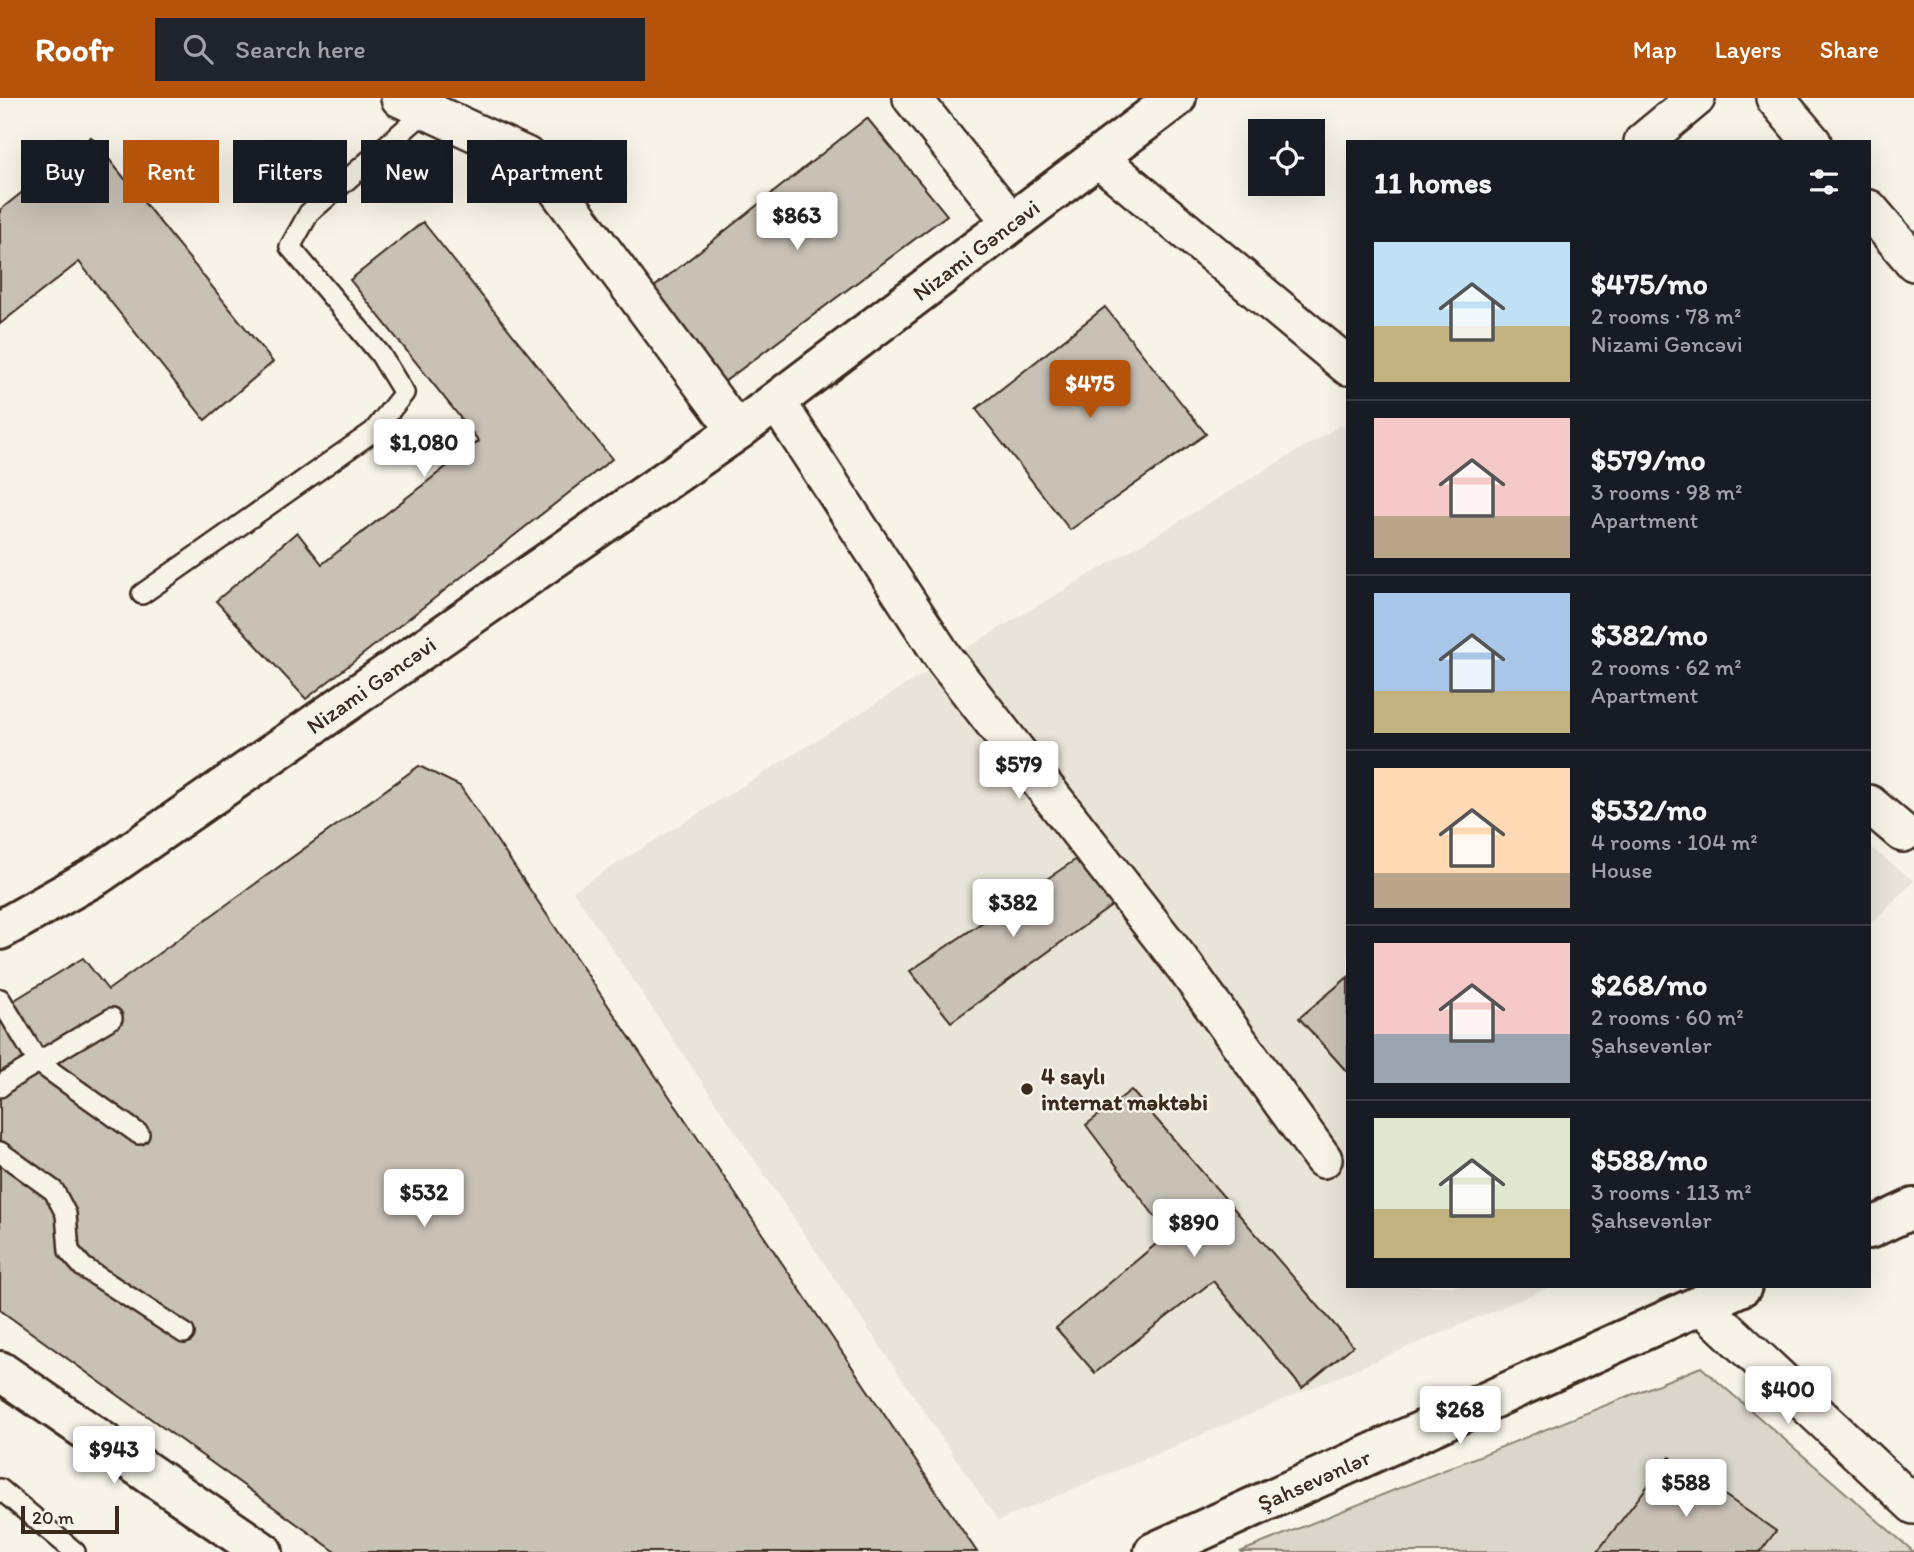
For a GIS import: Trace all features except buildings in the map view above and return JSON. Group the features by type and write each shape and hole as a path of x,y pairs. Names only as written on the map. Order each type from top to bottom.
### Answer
{"main road":[{"name":"Nizami Gəncəvi","path":"0,930 99,874 737,431 1177,98"},
{"path":"1871,1228 1914,1208"},
{"name":"Şahsevənlər","path":"1154,1552 1738,1288"},
{"path":"0,1371 262,1552"}],"street":[{"path":"912,98 1012,223"},
{"path":"1645,140 1696,98"},
{"path":"1775,98 1810,140"},
{"path":"413,104 526,156 548,177 737,431"},
{"path":"1098,158 1346,364"},
{"path":"1871,211 1914,262"},
{"path":"776,401 959,680 1185,967 1323,1159"},
{"path":"1871,806 1903,833"},
{"path":"1701,1305 1914,1505"}],"lane":[{"path":"142,594 374,431 404,393 380,354 290,247 309,213 413,104"},
{"path":"0,999 38,1062 139,1134"},
{"path":"0,1087 112,1018"},
{"path":"0,1152 54,1191 66,1214 69,1251 83,1267 184,1334"},
{"path":"0,1489 75,1552"}],"shaded area":[{"name":"4 saylı internat məktəbi","path":"1341,425 1346,429 1346,1288 1547,1288 998,1521 573,891 933,668"},
{"path":"1871,848 1914,881 1871,923"},
{"path":"1701,1367 1914,1552 1240,1552"}],"place":[{"name":"4 saylı internat məktəbi","path":"1027,1089"}]}
